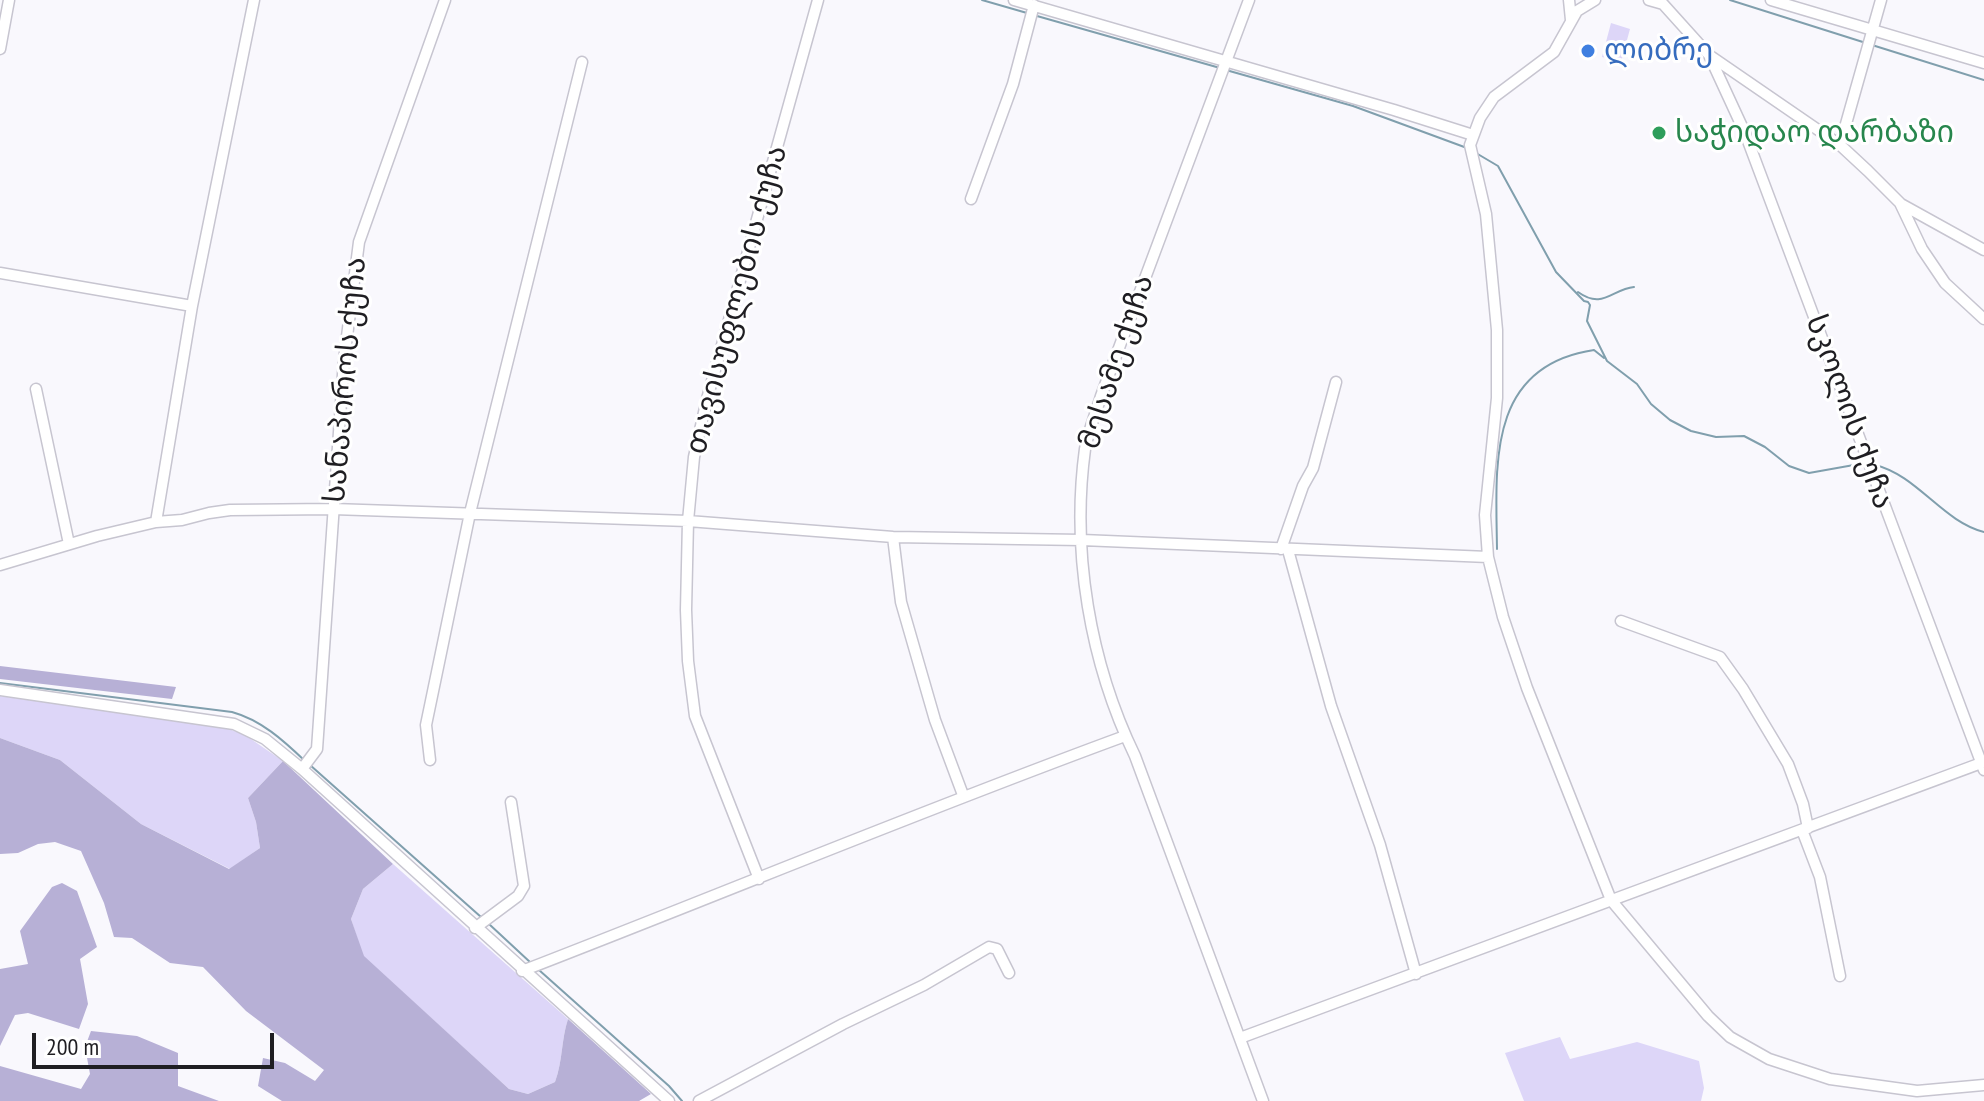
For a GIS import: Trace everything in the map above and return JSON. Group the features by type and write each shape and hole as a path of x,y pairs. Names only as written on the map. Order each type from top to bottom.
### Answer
{"street":[{"path":"0,49 9,0"},
{"path":"156,522 192,306 254,0"},
{"name":"სანაპიროს ქუჩა","path":"302,769 317,749 344,360 359,242 445,0"},
{"name":"თავისუფლების ქუჩა","path":"759,879 695,716 687,649 688,521 694,457 707,399 818,0"},
{"path":"1014,0 1227,60 1473,135"},
{"name":"მესამე ქუჩა","path":"1249,0 1101,396 1086,447 1082,540 1092,634 1125,736 1263,1101"},
{"path":"1569,0 1571,20"},
{"path":"1595,0 1577,11 1554,52 1494,97 1473,135 1471,153 1480,179 1486,214 1497,330 1497,398 1485,515 1488,557 1503,617 1527,688 1611,900 1708,1016 1730,1037 1769,1059 1830,1079 1917,1091 1984,1085"},
{"path":"1649,0 1664,2 1709,55 1840,145 1900,203 1984,250"},
{"path":"1771,0 1984,63"},
{"path":"1840,145 1881,0"},
{"path":"971,199 1013,84 1034,5"},
{"name":"სკოლის ქუჩა","path":"1709,55 1745,133 1983,765"},
{"path":"430,760 426,725 470,513 582,62"},
{"path":"1900,203 1922,249 1953,293 1984,319"},
{"path":"1922,249 1922,231 1940,225"},
{"path":"0,273 192,306"},
{"path":"1336,382 1313,468 1303,486 1285,549 1331,706 1380,845 1416,974"},
{"path":"36,389 69,544"},
{"path":"0,565 156,522 230,510 333,509 688,521 893,537 1082,540 1488,557"},
{"path":"893,537 901,602 935,720 963,795"},
{"path":"1621,621 1720,657 1788,764 1803,804 1805,829 1820,877 1840,976"},
{"path":"0,690 234,724 265,739 669,1101"},
{"path":"522,971 759,879 963,795 1125,736"},
{"path":"1240,1038 1983,765"},
{"path":"475,928 522,892 524,886 511,802"},
{"path":"699,1101 829,1031 924,985 989,947 997,949 1009,973"}],"shaded area":[{"path":"1611,23 1630,29 1621,62 1602,57"},
{"path":"0,666 176,687 172,699 0,679"},
{"path":"0,696 226,728 245,735 283,761 248,798 260,848 230,869 141,824 60,760 0,738"},
{"path":"0,738 60,760 141,824 229,869 260,848 248,798 283,761 393,864 363,889 351,919 364,956 509,1089 528,1094 555,1082 568,1019 651,1094 639,1101 282,1101 258,1086 263,1058 285,1063 315,1081 324,1070 246,1011 203,967 170,963 132,938 114,937 104,903 81,851 55,842 38,844 18,853 0,854"},
{"path":"393,864 568,1019 555,1082 528,1094 509,1089 363,956 351,919 363,889"},
{"path":"62,883 77,891 97,947 80,959 88,1004 79,1029 28,1013 15,1015 0,1046 0,969 28,964 20,931 52,887"},
{"path":"91,1031 137,1036 178,1053 178,1086 219,1101 0,1101 0,1066 81,1089 90,1074 85,1047"},
{"path":"1560,1037 1570,1059 1637,1042 1699,1061 1704,1088 1701,1101 1524,1101 1505,1053"}],"waterway":[{"path":"982,0 1027,13"},
{"path":"1730,0 1866,43"},
{"path":"1037,16 1220,68"},
{"path":"1872,45 1984,80"},
{"path":"1226,70 1353,106 1467,148"},
{"path":"1476,153 1498,166 1556,272 1590,305 1587,321 1607,361 1637,384 1651,404 1670,420 1691,431 1716,437 1744,436 1765,447 1789,466 1809,473 1865,463"},
{"path":"1578,292 1601,299 1634,287"},
{"path":"1497,549 1499,454 1505,424 1516,398 1533,376 1559,360 1594,350 1604,358"},
{"path":"1875,465 1904,478 1956,519 1984,532"},
{"path":"0,683 232,712 262,725 305,761"},
{"path":"310,765 481,917"},
{"path":"489,924 531,963"},
{"path":"539,970 682,1101"}],"place":[{"name":"ლიბრე","path":"1588,51"},
{"name":"საჭიდაო დარბაზი","path":"1659,133"}]}
